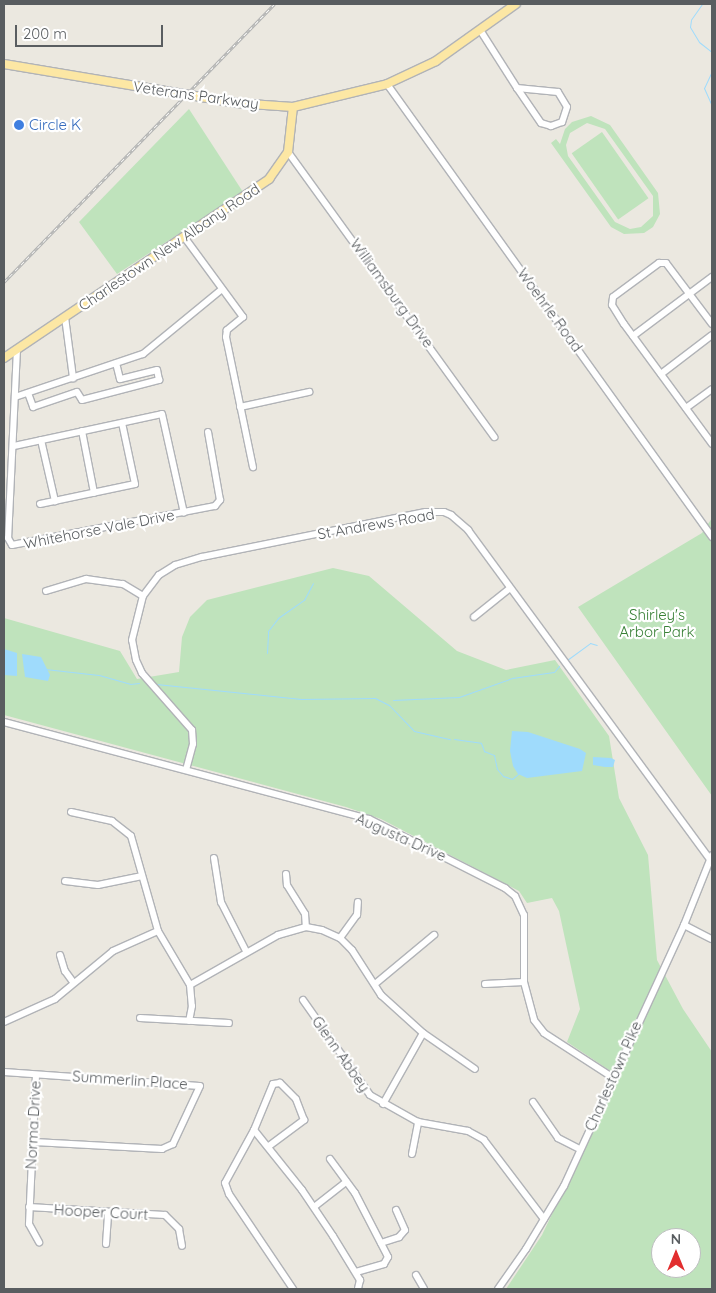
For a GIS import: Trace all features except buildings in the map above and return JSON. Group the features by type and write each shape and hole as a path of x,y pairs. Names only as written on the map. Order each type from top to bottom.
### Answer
{"main road":[{"path":"387,84 436,61 516,4"},
{"name":"Veterans Parkway","path":"4,64 236,103 293,106 387,84"},
{"name":"Charlestown New Albany Road","path":"4,358 185,238 269,179 288,152 293,106"}],"street":[{"path":"480,30 517,88 541,123 551,126 562,122 567,107 558,92 517,88"},
{"name":"Woehrle Road","path":"387,84 712,537"},
{"name":"Williamsburg Drive","path":"288,152 438,356 494,437"},
{"path":"185,238 243,317 225,333 253,467"},
{"path":"712,324 670,264 663,263 614,296 612,306 712,443"},
{"path":"633,336 712,276"},
{"path":"15,397 143,354 222,289"},
{"path":"65,317 74,378"},
{"path":"661,374 712,335"},
{"name":"Whitehorse Vale Drive","path":"16,349 14,446 8,538 12,545 215,506 220,500 208,432"},
{"path":"28,393 34,407 77,392 82,400 160,380 157,370 120,379 116,364"},
{"path":"686,408 712,389"},
{"path":"240,407 309,392"},
{"path":"14,446 162,414 184,513"},
{"path":"40,504 135,484 122,423"},
{"path":"82,431 94,492"},
{"path":"42,440 55,501"},
{"name":"St Andrews Road","path":"186,770 192,744 192,730 152,686 136,660 133,628 143,596 166,569 202,557 436,511 451,515 468,530 509,589 711,857"},
{"path":"46,591 86,579 123,584 143,596"},
{"path":"474,617 509,589"},
{"name":"Augusta Drive","path":"4,722 369,819 505,888 515,896 524,916 524,982 529,1010 544,1034 612,1077"},
{"path":"71,812 112,821 125,829 131,836 158,931 190,985 192,1006 189,1021"},
{"name":"Charlestown Pike","path":"498,1289 544,1219 580,1149 684,925 711,857"},
{"path":"214,858 221,902 246,951"},
{"path":"286,874 287,885 305,914 306,927"},
{"path":"64,881 98,885 142,876"},
{"path":"340,938 357,914 358,902"},
{"path":"684,925 712,939"},
{"path":"190,985 246,951 278,935 306,927 340,938 356,955 381,995 424,1033 476,1069"},
{"path":"4,1022 55,999 73,982 113,951 158,931"},
{"path":"375,984 434,935"},
{"path":"60,955 64,970 73,982"},
{"path":"485,984 524,982"},
{"name":"Glenn Abbey","path":"303,1000 362,1085 383,1104 418,1122 468,1131 484,1140 544,1219"},
{"path":"140,1018 229,1023"},
{"path":"383,1104 424,1033"},
{"name":"Norma Drive","path":"4,1072 36,1075 29,1224 39,1242"},
{"name":"Summerlin Place","path":"34,1142 162,1149 173,1144 200,1086 36,1075"},
{"path":"270,1146 304,1120 296,1099 280,1083 273,1084 254,1130 225,1183 229,1194 293,1289"},
{"path":"533,1102 558,1138 580,1149"},
{"path":"412,1154 418,1122"},
{"path":"254,1130 270,1146 314,1207 356,1272 360,1280 358,1289"},
{"path":"330,1159 355,1193 388,1257 384,1264 356,1272"},
{"path":"314,1207 346,1182"},
{"name":"Hooper Court","path":"29,1207 108,1213 165,1214 179,1228 182,1246"},
{"path":"381,1243 399,1237 405,1230 396,1210"},
{"path":"106,1244 108,1213"},
{"path":"416,1274 424,1289"}],"green space":[{"path":"189,109 243,192 117,274 79,222"},
{"path":"591,116 610,125 658,193 660,214 653,227 644,233 624,234 611,227 551,143 556,139 560,144 565,129 572,122","holes":["587,123 605,129 653,196 653,216 641,227 630,229 615,222 568,156 566,145 570,133"]},
{"path":"602,132 648,198 618,220 572,153"},
{"name":"Shirley's Arbor Park","path":"712,518 712,796 578,607 702,533"},
{"path":"333,568 369,576 457,651 506,670 555,660 609,736 619,798 648,855 657,960 683,1009 712,1052 712,1289 506,1289 542,1235 618,1076 567,1042 580,1009 559,911 552,898 527,903 519,891 381,819 346,807 4,715 4,618 120,651 137,679 179,672 182,637 190,617 207,600"}],"water":[{"path":"4,649 17,653 17,676 4,675"},
{"path":"22,654 41,657 50,675 48,681 25,677"},
{"path":"512,731 528,732 580,749 586,753 582,771 527,778 518,774 513,766 510,751"},
{"path":"593,757 615,760 613,767 593,765"}],"waterway":[{"path":"702,4 691,20 690,27 699,42 712,52"},
{"path":"712,71 704,88 712,106"},
{"path":"267,653 268,631 278,618 304,600 313,583"},
{"path":"567,660 590,643 597,645"},
{"path":"393,700 459,697 512,678 554,672 559,666"},
{"path":"45,669 99,675 130,684 139,683"},
{"path":"156,684 301,699 375,698 389,705 414,731 450,739"},
{"path":"454,739 481,743 484,751 494,755 497,769 503,776 512,779 518,774"}],"railway":[{"path":"4,282 274,4"}],"place":[{"name":"Circle K","path":"19,125"}]}
